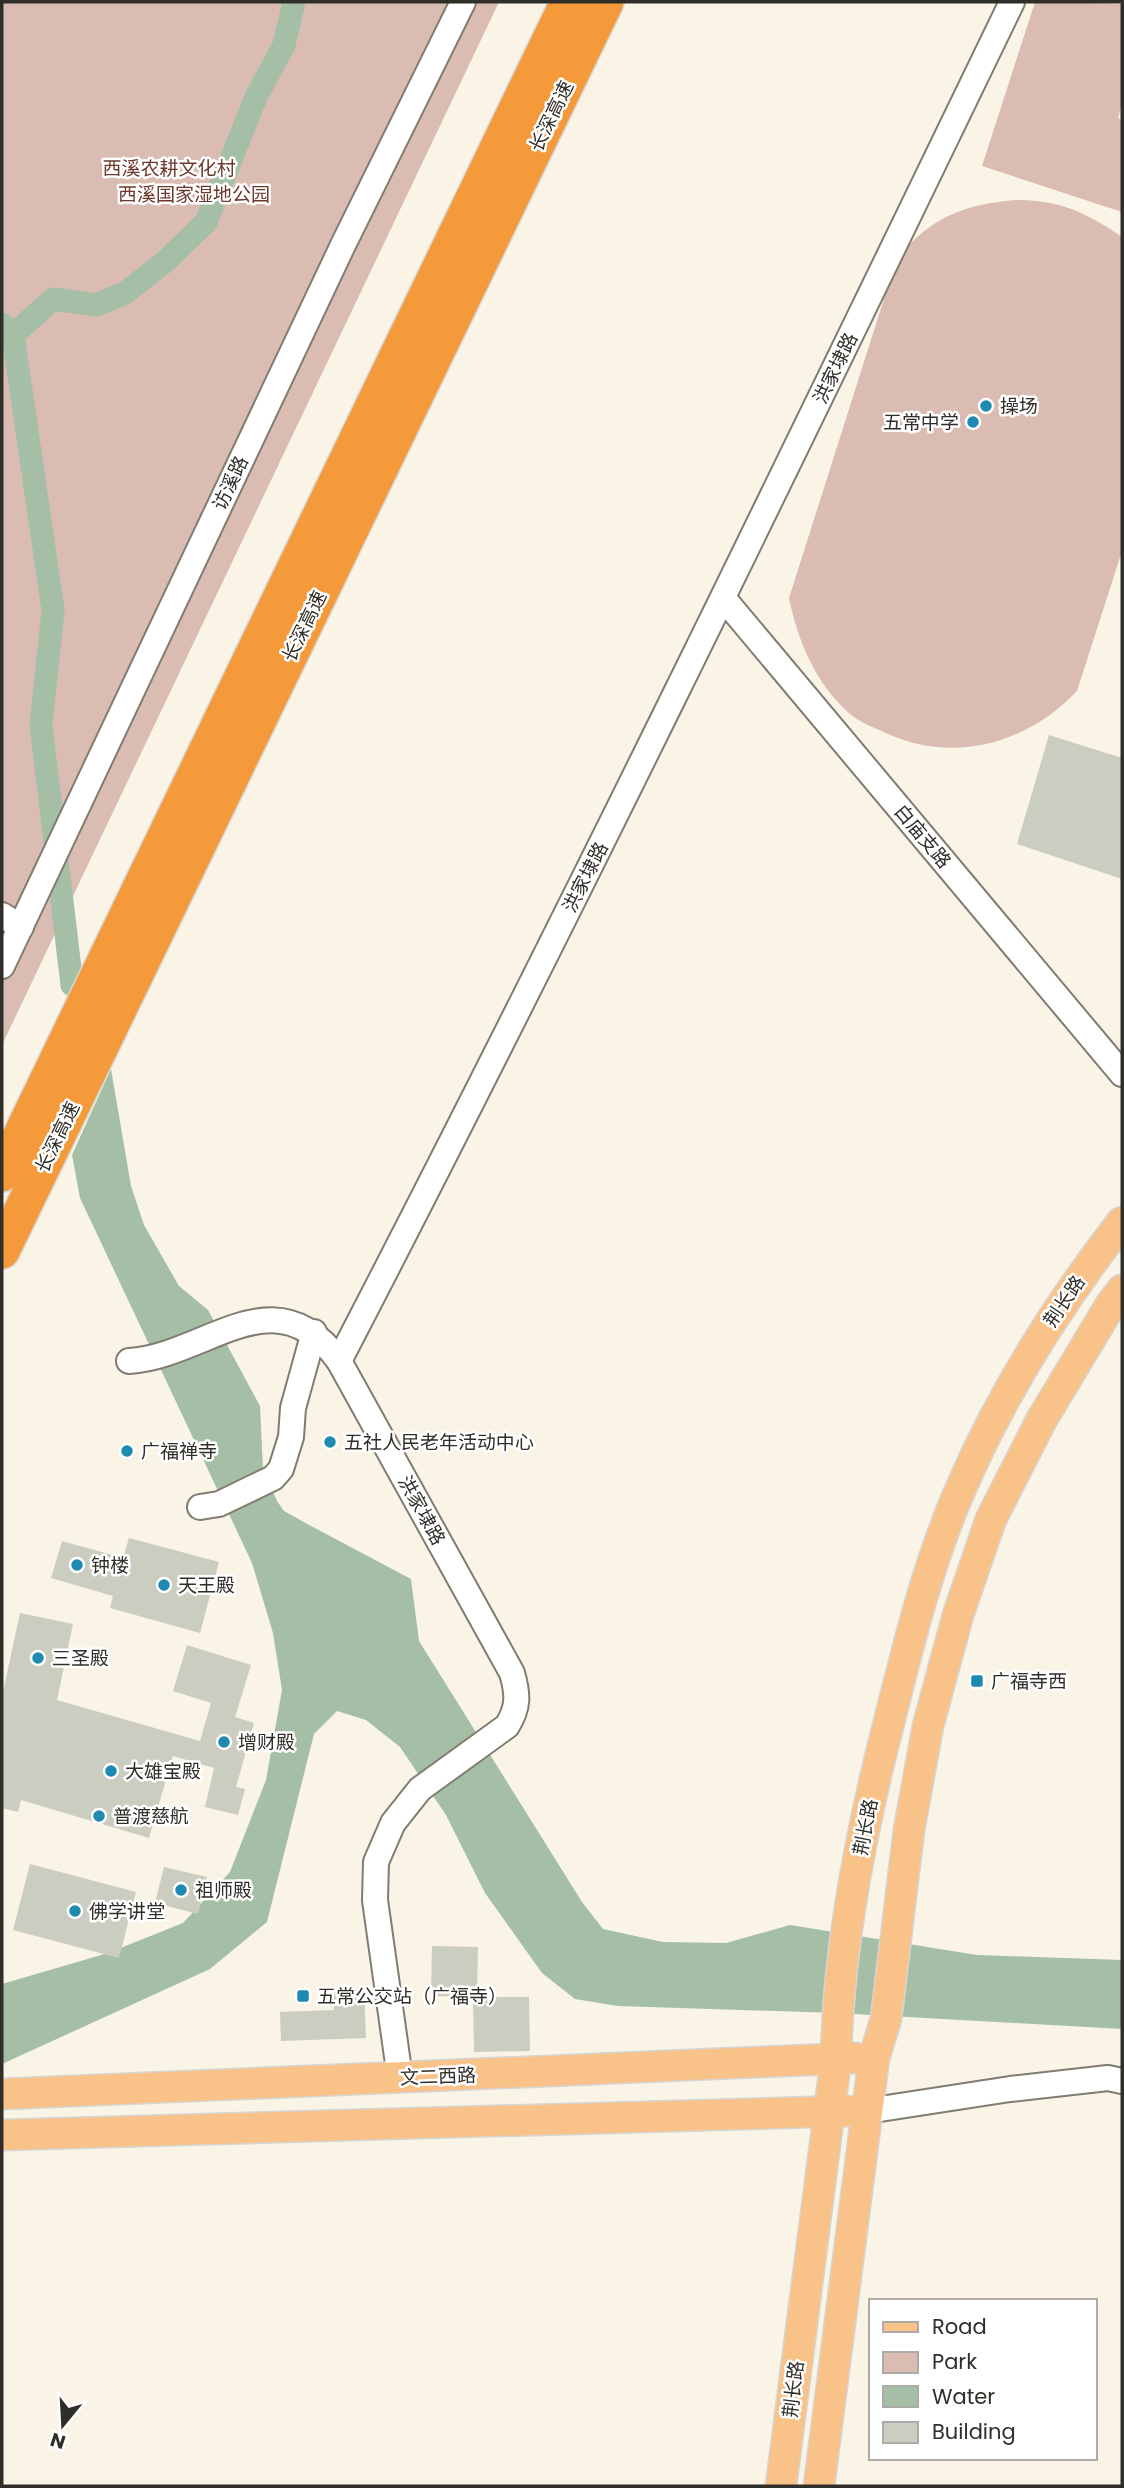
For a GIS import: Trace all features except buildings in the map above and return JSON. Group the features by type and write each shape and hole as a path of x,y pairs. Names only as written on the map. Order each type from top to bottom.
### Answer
{"highway":[{"name":"长深高速","path":"2,1174 568,2"},
{"name":"长深高速","path":"2,1251 606,2"}],"main road":[{"name":"荆长路","path":"781,2486 836,2059 837,2014 866,1816 924,1588 961,1488 1044,1332 1078,1279 1122,1222"},
{"name":"荆长路","path":"819,2486 874,2058 886,2019 896,1926 928,1726 958,1615 991,1519 1042,1419 1122,1290"},
{"name":"文二西路","path":"2,2094 874,2058"},
{"path":"2,2135 867,2111"}],"street":[{"name":"访溪路","path":"2,966 11,921 100,757 463,2"},
{"name":"洪家埭路","path":"400,2078 375,1900 376,1862 393,1823 420,1789 507,1726 516,1713 518,1694 512,1673 339,1361 475,1098 723,599 1012,2"},
{"name":"白庙支路","path":"723,599 1122,1074"},
{"path":"140,1361 236,1325 266,1321 292,1322 314,1332 339,1361"},
{"path":"210,1505 272,1478 281,1469 291,1437 293,1408 314,1332"},
{"path":"867,2111 1010,2089 1108,2078 1122,2081"}],"green space":[{"name":"西溪国家湿地公园","path":"2,2 499,2 2,1045"},
{"path":"1035,2 1122,4 1122,104 1118,118 1122,120 1122,212 982,166"},
{"name":"操场","path":"1015,200 1045,202 1072,209 1122,237 1122,551 1077,691 1058,709 1036,724 989,743 939,747 913,743 854,717 838,702 810,661 789,598 896,261 921,234 948,216 962,210"}],"water":[{"path":"111,1069 131,1186 144,1225 179,1286 208,1310 260,1406 263,1470 277,1501 284,1511 411,1579 419,1641 582,1902 603,1929 663,1942 726,1943 790,1925 977,1955 1122,1960 1122,2029 837,2013 618,2006 575,1999 542,1973 485,1893 446,1815 400,1747 366,1720 337,1711 314,1734 267,1922 210,1969 2,2064 2,1984 108,1953 183,1923 230,1872 266,1780 282,1690 273,1633 252,1563 80,1198 72,1155"}],"waterway":[{"path":"13,335 53,299 96,305 125,293 167,260 206,222 256,97 284,45 294,2"},
{"path":"2,324 13,335 53,610 41,725 72,985"}],"place":[{"name":"操场","path":"986,406"},
{"name":"五常中学","path":"973,422"},
{"name":"五社人民老年活动中心","path":"330,1442"},
{"name":"广福禅寺","path":"127,1451"},
{"name":"钟楼","path":"77,1565"},
{"name":"天王殿","path":"164,1585"},
{"name":"三圣殿","path":"38,1658"},
{"name":"广福寺西","path":"977,1681"},
{"name":"增财殿","path":"224,1742"},
{"name":"大雄宝殿","path":"111,1771"},
{"name":"普渡慈航","path":"99,1816"},
{"name":"祖师殿","path":"181,1890"},
{"name":"佛学讲堂","path":"75,1911"},
{"name":"五常公交站（广福寺）","path":"303,1996"}],"park label":[{"name":"西溪农耕文化村","path":"169,168"}]}
